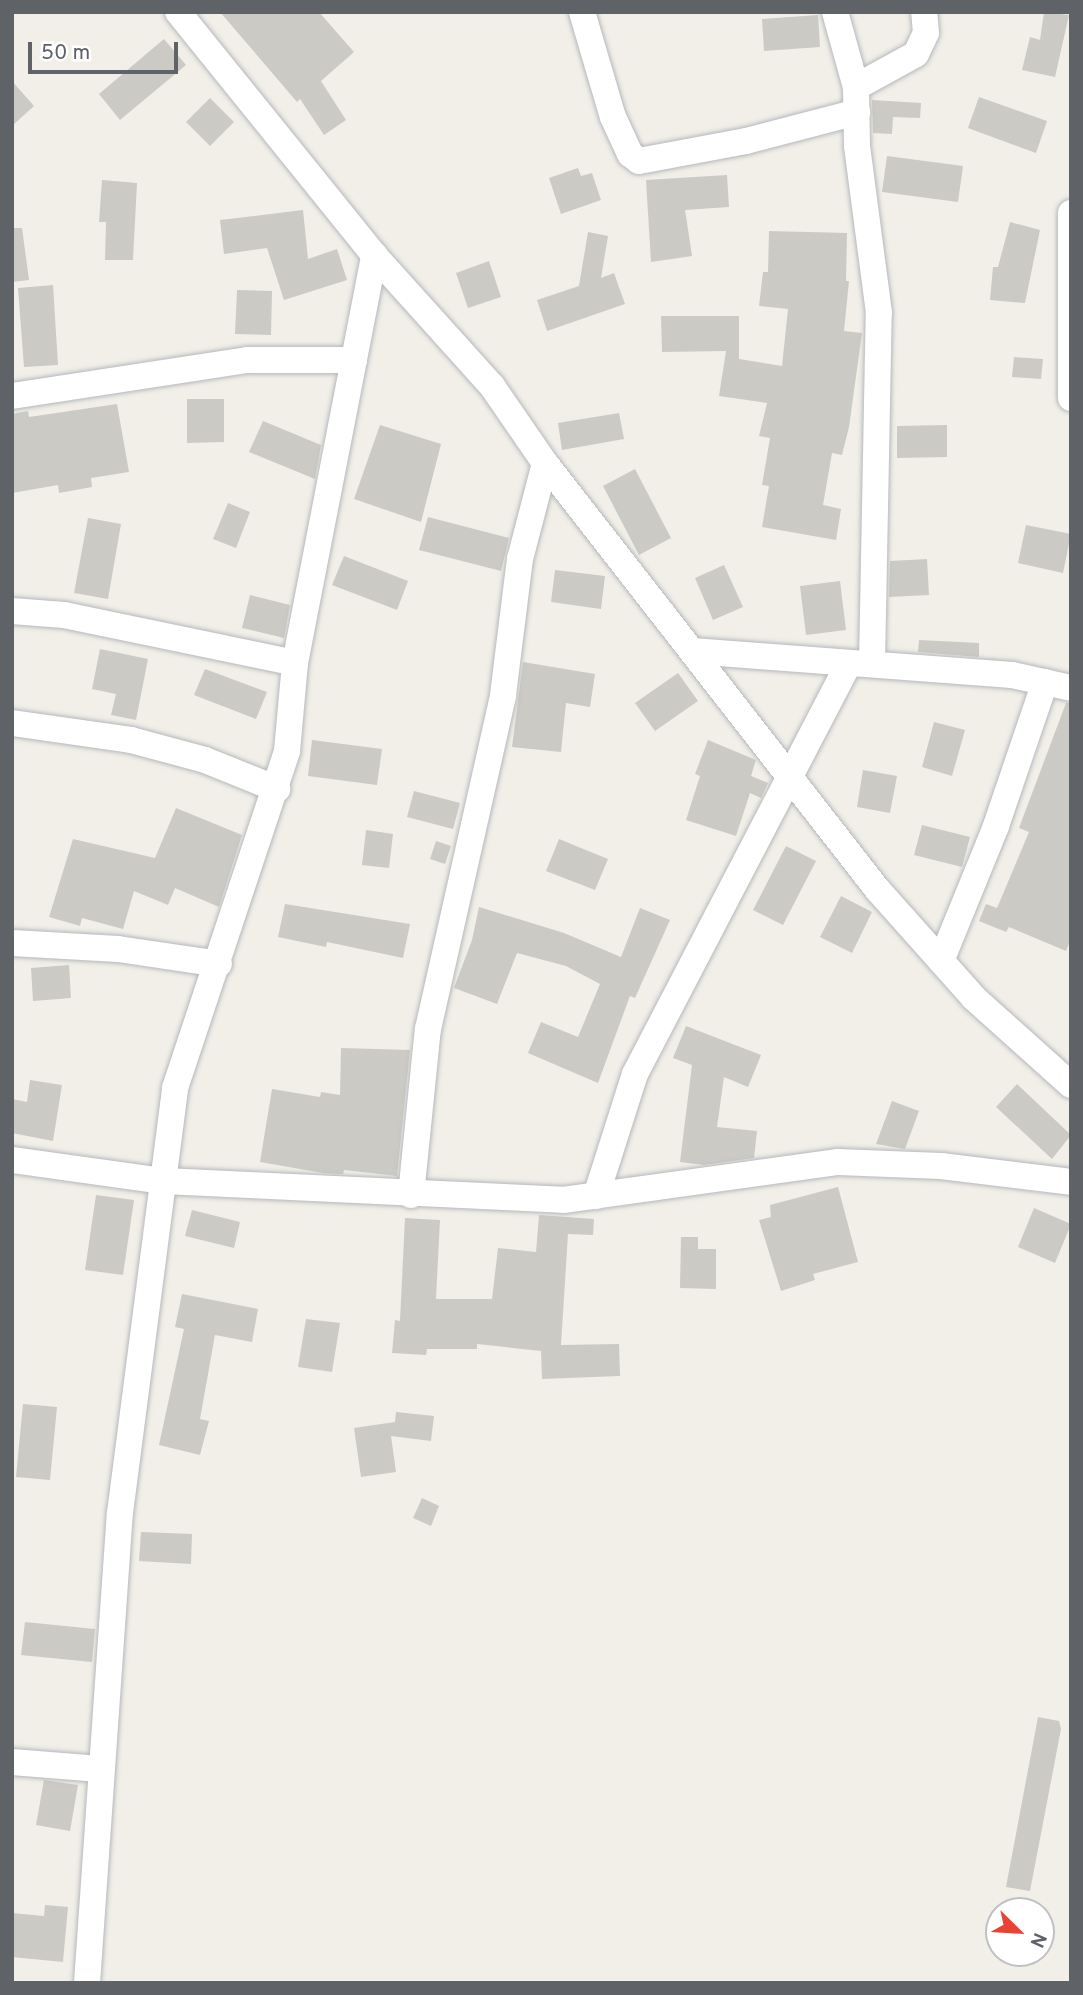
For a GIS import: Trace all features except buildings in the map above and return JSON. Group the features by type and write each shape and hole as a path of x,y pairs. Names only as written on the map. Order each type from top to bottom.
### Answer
{"street":[{"path":"178,12 374,255 492,386 545,463 790,773 877,889 974,998 1071,1085"},
{"path":"582,12 613,117 630,154 639,161 746,141 857,99 916,54 926,33 924,12"},
{"path":"596,1196 635,1074 790,773 860,664 879,313 860,171 857,99 835,12"},
{"path":"1071,213 1071,398"},
{"path":"87,1983 120,1513 144,1298 164,1181 175,1088 219,964 287,751 295,663 374,255"},
{"path":"12,396 247,360 354,360"},
{"path":"411,1195 428,1028 503,695 520,559 545,463"},
{"path":"12,611 64,615 295,663"},
{"path":"692,651 1012,675 1071,688"},
{"path":"941,961 996,826 1045,682"},
{"path":"12,723 131,740 205,760 276,789"},
{"path":"12,943 118,949 219,964"},
{"path":"12,1160 164,1181 411,1195 563,1200 838,1162 941,1166 1071,1182"},
{"path":"12,1762 100,1769"}]}
